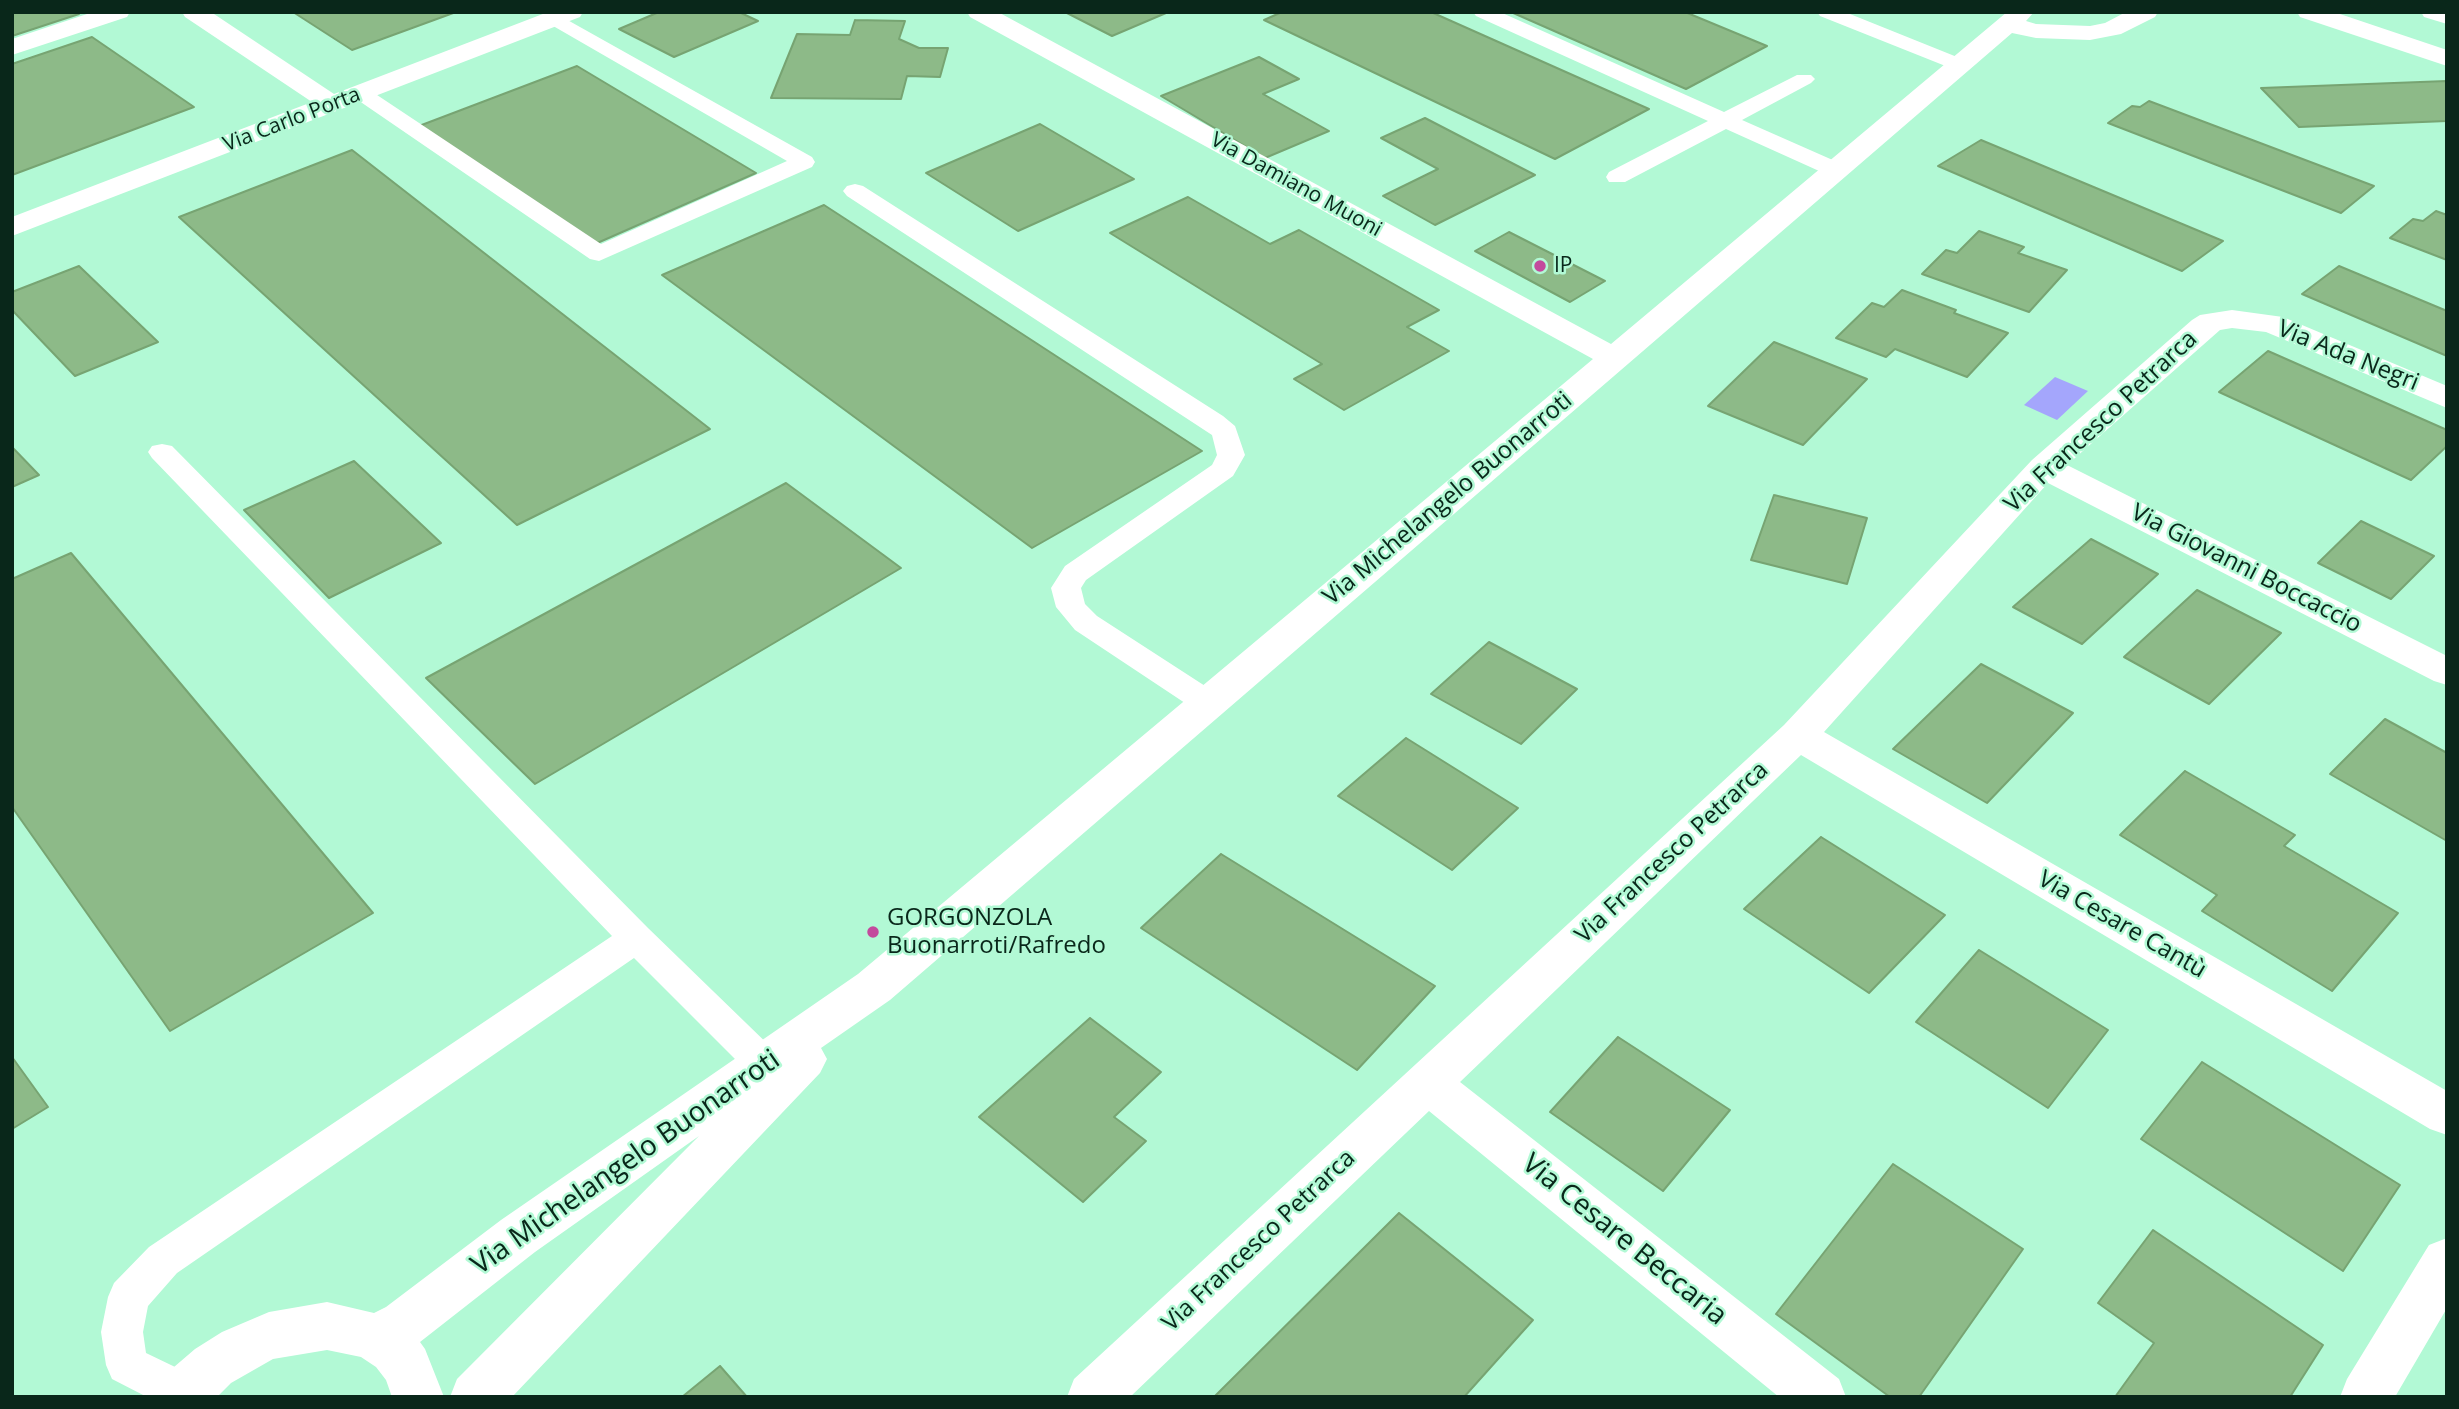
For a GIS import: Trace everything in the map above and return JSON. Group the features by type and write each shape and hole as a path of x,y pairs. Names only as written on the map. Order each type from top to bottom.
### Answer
{"street":[{"path":"12,47 118,12"},
{"path":"194,12 332,104"},
{"name":"Via Damiano Muoni","path":"979,12 1614,358"},
{"path":"2015,19 2036,32 2090,33 2112,29 2146,12"},
{"path":"2309,12 2447,58"},
{"path":"2433,12 2447,17"},
{"name":"Via Carlo Porta","path":"12,227 563,15"},
{"name":"Via Michelangelo Buonarroti","path":"376,1338 404,1324 518,1236 874,987 2015,19"},
{"name":"Via Francesco Petrarca","path":"1093,1397 1798,735 2045,467 2203,327 2222,320 2247,320"},
{"name":"Via Ada Negri","path":"2247,320 2292,330 2447,398"},
{"name":"Via Giovanni Boccaccio","path":"2045,467 2447,672"},
{"name":"Via Cesare Cantù","path":"1798,735 2447,1115"},
{"name":"Via Michelangelo Buonarroti","path":"476,1397 874,987"},
{"name":"Via Cesare Beccaria","path":"1427,1083 1820,1397"},
{"path":"2366,1397 2447,1261"},
{"path":"181,1395 213,1366 240,1349 269,1336 327,1326 353,1330 376,1338 394,1350 407,1366 418,1397"}],"lane":[{"path":"1483,12 1836,170"},
{"path":"1827,12 1960,65"},
{"path":"360,93 599,254 804,162 563,15"},
{"path":"1617,177 1804,79"},
{"path":"855,191 1226,432 1231,454 1223,470 1074,573 1066,587 1071,607 1086,623 1208,703"},
{"path":"162,452 636,938 765,1065"},
{"path":"181,1395 127,1365 122,1332 128,1297 163,1260 636,938"}],"water":[{"path":"2055,377 2088,391 2057,420 2024,405"}],"building":[{"path":"12,12 76,12 79,14 12,36"},
{"path":"293,12 456,12 352,50"},
{"path":"659,12 739,12 758,21 674,57 619,29"},
{"path":"1065,12 1164,12 1166,13 1112,36"},
{"path":"1282,12 1431,12 1649,109 1555,159 1264,20"},
{"path":"1511,12 1685,12 1767,46 1686,89"},
{"path":"855,20 905,21 899,39 919,48 948,48 940,77 907,76 901,99 771,98 797,34 850,35"},
{"path":"92,37 194,107 12,175 12,64"},
{"path":"1259,57 1299,79 1263,94 1329,131 1265,158 1161,96"},
{"path":"577,66 756,173 595,244 419,126"},
{"path":"2447,81 2447,121 2299,127 2261,88"},
{"path":"2149,101 2374,186 2341,213 2108,123 2132,106 2140,107"},
{"path":"1425,118 1535,175 1435,225 1383,196 1438,169 1381,138"},
{"path":"1040,124 1134,179 1018,231 926,173"},
{"path":"1981,140 2223,241 2182,271 1938,166"},
{"path":"352,150 710,429 517,525 179,217"},
{"path":"1188,197 1270,244 1299,230 1439,310 1407,327 1449,351 1344,410 1294,379 1322,364 1110,233"},
{"path":"824,205 1202,451 1032,548 662,275"},
{"path":"2436,211 2447,215 2447,260 2390,238 2413,219 2423,221"},
{"path":"1979,231 2024,247 2018,253 2067,270 2029,312 1922,274 1946,250 1957,253"},
{"name":"IP","path":"1509,232 1605,281 1570,302 1475,251"},
{"path":"79,266 158,342 75,376 12,310 12,292"},
{"path":"2339,266 2447,311 2447,356 2302,294"},
{"path":"1902,290 2008,333 1967,377 1895,349 1886,357 1836,338 1872,303 1884,307"},
{"path":"1774,342 1867,379 1803,445 1708,406"},
{"path":"2268,351 2447,430 2447,446 2411,480 2219,392"},
{"path":"12,447 39,475 12,487"},
{"path":"354,461 441,543 329,598 244,510"},
{"path":"786,483 901,568 535,784 426,678"},
{"path":"1774,495 1867,518 1847,584 1751,560"},
{"path":"2361,521 2434,556 2391,599 2318,563"},
{"path":"2091,539 2158,574 2082,644 2013,607"},
{"path":"71,553 373,913 170,1031 12,807 12,579"},
{"path":"2197,590 2281,633 2209,704 2124,657"},
{"path":"1489,642 1577,689 1521,744 1431,694"},
{"path":"1981,664 2073,713 1987,803 1893,749"},
{"path":"2385,719 2447,753 2447,841 2330,774"},
{"path":"1406,738 1518,808 1452,870 1338,796"},
{"path":"2185,771 2295,835 2284,846 2398,913 2332,991 2202,911 2217,895 2120,835"},
{"path":"1821,837 1945,915 1869,993 1744,909"},
{"path":"1221,854 1435,986 1357,1070 1141,928"},
{"path":"1979,950 2108,1030 2048,1108 1916,1022"},
{"path":"1090,1018 1161,1072 1114,1117 1146,1141 1083,1202 979,1117"},
{"path":"1618,1037 1730,1110 1663,1191 1550,1112"},
{"path":"12,1057 48,1107 12,1129"},
{"path":"2202,1062 2400,1185 2343,1271 2141,1139"},
{"path":"1893,1164 2023,1249 1919,1397 1890,1397 1776,1314"},
{"path":"1399,1213 1533,1320 1464,1397 1214,1397"},
{"path":"2153,1230 2323,1345 2290,1397 2115,1397 2154,1343 2098,1303"},
{"path":"720,1366 747,1397 682,1397"}],"place":[{"name":"IP","path":"1540,266"},
{"name":"GORGONZOLA Buonarroti/Rafredo","path":"873,932"}]}
